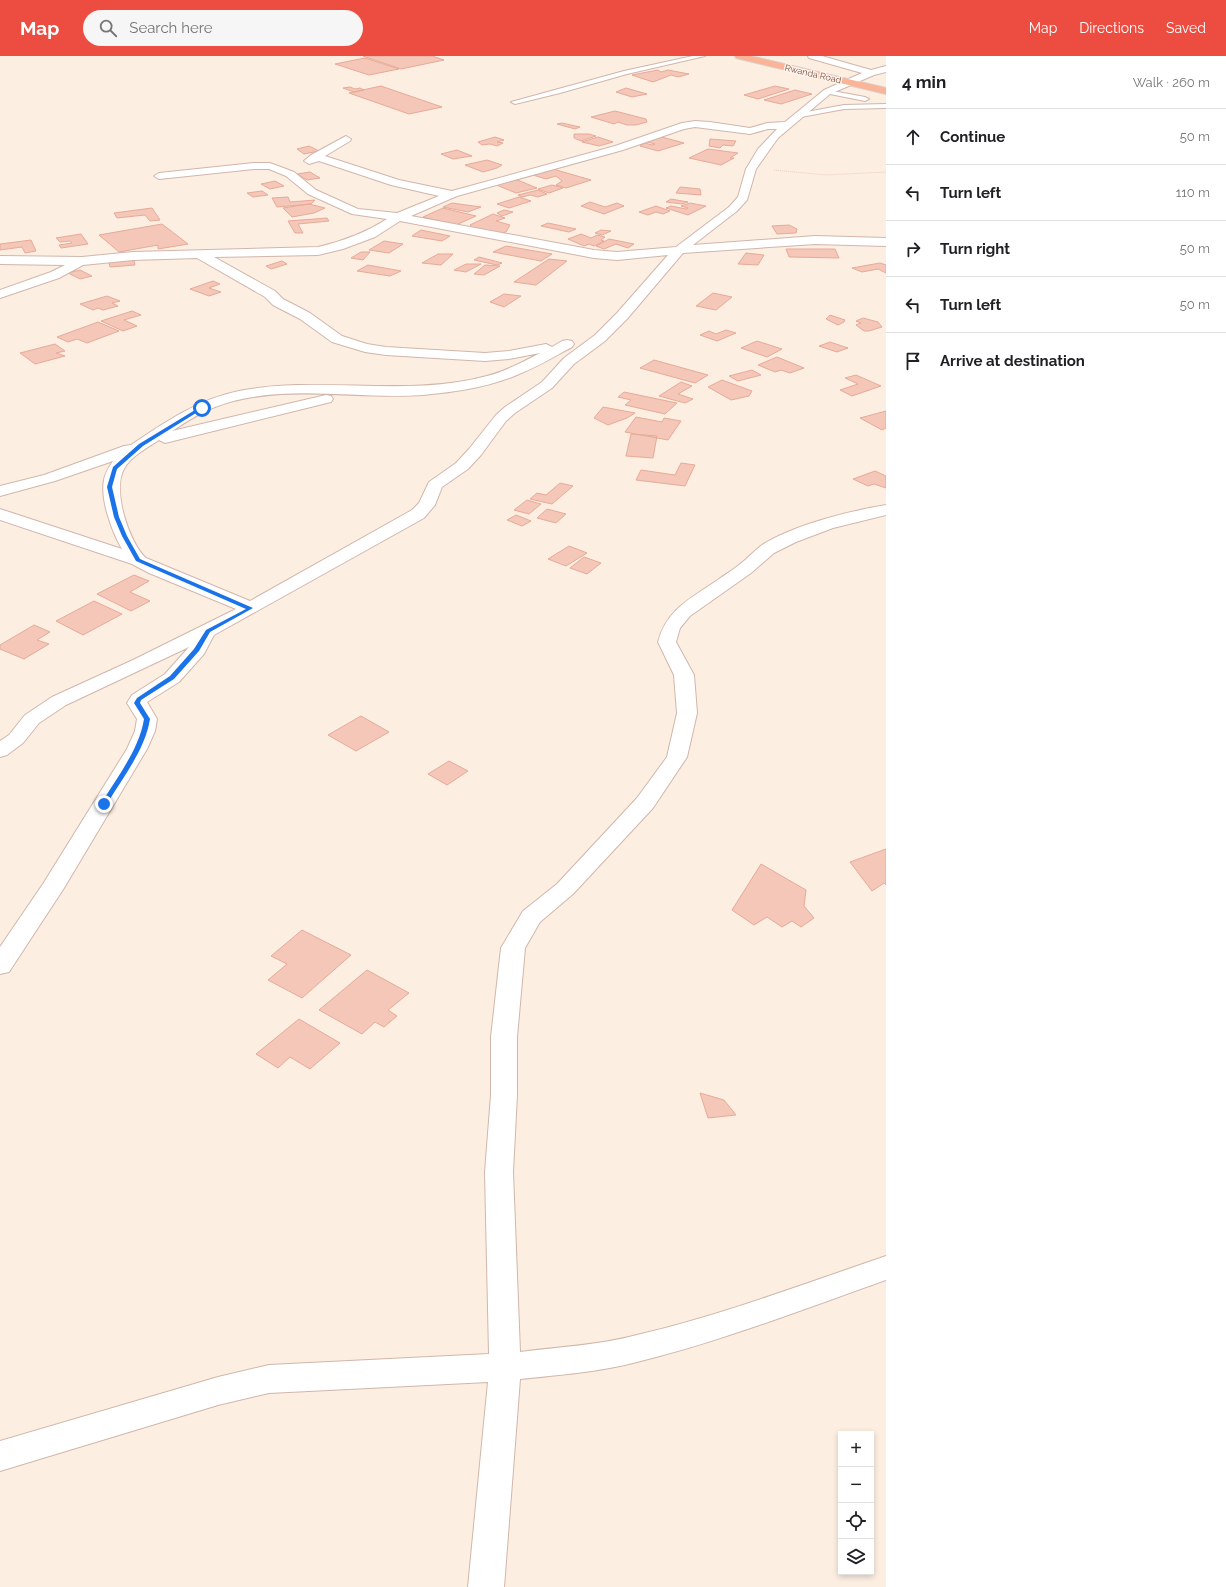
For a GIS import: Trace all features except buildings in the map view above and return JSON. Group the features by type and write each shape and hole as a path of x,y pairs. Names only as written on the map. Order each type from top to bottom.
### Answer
{"highway":[{"name":"Rwanda Road","path":"739,56 886,91"}],"street":[{"path":"812,56 871,73"},
{"path":"0,751 16,739 32,719 52,705 208,631 418,514 427,505 435,485 465,463 501,418 510,410 547,385 569,361 600,338 622,316 679,250 733,209 743,198 751,169 762,151 774,136 827,92 871,73 886,69"},
{"path":"0,260 82,261 133,256 318,251 371,234 398,217 453,194 619,148 682,126 695,124 710,125 750,131 767,126 786,125"},
{"path":"158,176 262,166 296,169 346,139"},
{"path":"315,157 346,165 401,185 433,192 453,194"},
{"path":"296,169 308,189 349,210 368,215 398,217 594,254 631,255 816,240 886,242"},
{"path":"201,255 270,294 278,302 305,316 337,339 365,348 386,351 485,357 509,355 600,338"},
{"path":"0,294 55,275 82,261"},
{"path":"138,560 124,536 116,517 110,487 115,468 141,445 202,408 230,399 282,391 426,390 480,382 524,367 567,344"},
{"path":"0,491 69,472 141,445 206,427 362,391"},
{"path":"486,1587 505,1367 499,1172 504,1095 504,1037 513,948 531,917 565,889 645,803 677,757 687,713 684,675 667,642 671,628 683,612 746,569 768,549 790,538 827,524 868,513 886,510"},
{"path":"0,514 138,560 250,608"},
{"path":"0,966 52,888 137,749 145,731 147,719 137,703 139,700 172,678 197,650 208,631"},
{"path":"0,1456 218,1391 269,1380 505,1367 588,1358 636,1349 716,1327 886,1268"}],"lane":[{"path":"515,102 558,92 626,72 702,56"},
{"path":"827,92 886,105"},
{"path":"801,115 844,107 886,105"}],"path":[{"path":"751,169 826,175 886,172"}],"route":[{"path":"104,804 137,749 145,731 147,719 137,703 139,700 172,678 197,650 208,631 250,608 138,560 124,536 116,517 110,487 115,468 141,445 189,414 202,408"}]}
